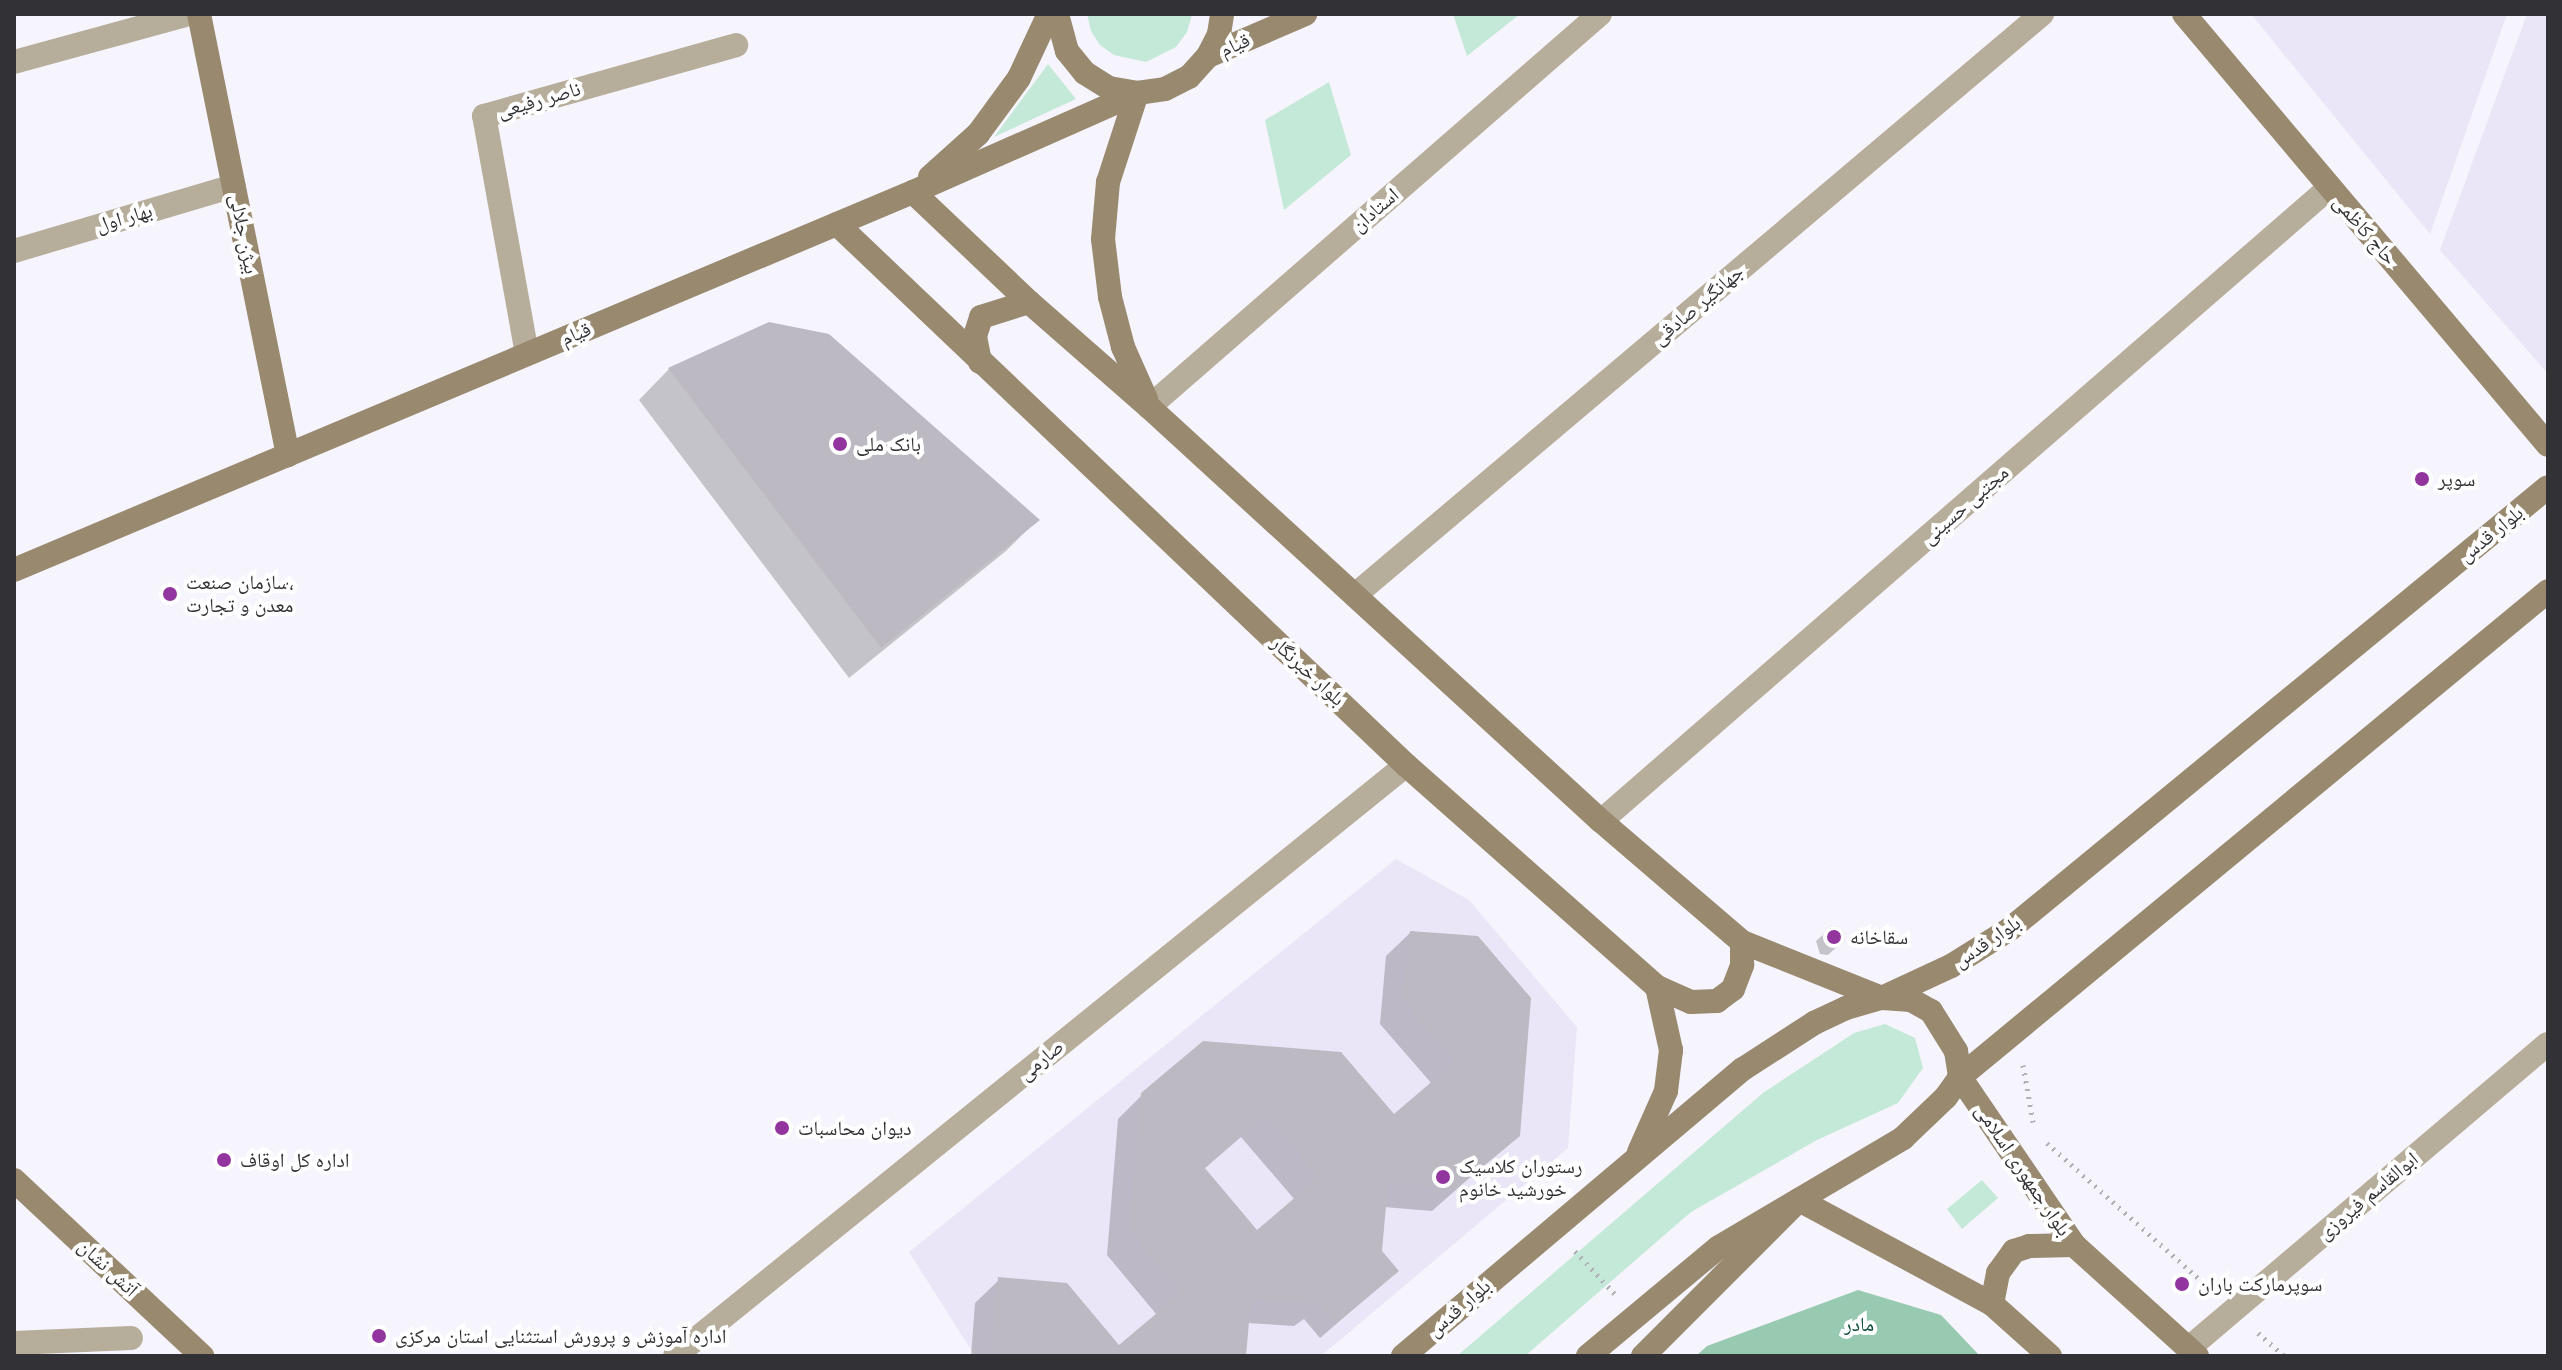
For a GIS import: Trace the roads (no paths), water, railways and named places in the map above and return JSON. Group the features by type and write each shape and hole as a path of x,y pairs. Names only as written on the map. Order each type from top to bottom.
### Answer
{"street":[{"path":"14,62 189,14"},
{"name":"بیژن جلالی","path":"199,14 288,455"},
{"path":"1049,14 1019,78 978,134 913,192 1029,302 1149,407 1601,821 1742,942 1882,998"},
{"path":"1057,14 1067,51 1085,73 1109,88 1137,93 1108,182 1103,239 1110,297 1123,347 1149,407"},
{"path":"1208,56 1219,34 1222,14"},
{"name":"قیام","path":"14,570 913,192 1137,93 1165,89 1189,77 1208,56 1305,14"},
{"name":"استادان","path":"1149,407 1600,14"},
{"name":"جهانگیر صادقی","path":"1355,595 2042,14"},
{"name":"حاج کاظمی","path":"2184,14 2548,445"},
{"name":"ناصر رفیعی","path":"527,354 484,116 736,45"},
{"name":"بهار اول","path":"14,251 234,186"},
{"name":"مجتبی حسینی","path":"1601,821 2329,188"},
{"name":"بلوار خبرنگار","path":"837,224 1406,765 1657,987 1691,1002 1717,1001 1733,989 1742,965 1742,942"},
{"path":"980,362 975,336 981,317 1029,302"},
{"name":"بلوار قدس","path":"1403,1356 1743,1069 1814,1023 1846,1008 1882,998 1951,966 2010,929 2548,487"},
{"path":"1588,1356 1719,1247 1903,1138 1946,1097 1960,1077 2548,591"},
{"name":"صارمی","path":"675,1356 1406,765"},
{"path":"1636,1157 1666,1091 1671,1050 1657,987"},
{"name":"بلوار جمهوری اسلامی","path":"1882,998 1911,1000 1931,1011 1956,1051 1960,1077 2074,1245 2193,1352"},
{"name":"ابوالقاسم فیروزی","path":"2193,1352 2233,1310 2548,1044"},
{"name":"آتش نشان","path":"14,1180 202,1356"},
{"path":"1799,1200 1992,1304 2050,1356"},
{"path":"1643,1356 1799,1200"},
{"path":"1992,1304 1998,1273 2014,1251 2041,1245 2074,1245"},
{"path":"14,1343 131,1338"}],"place":[{"name":"بانک ملی","path":"840,444"},
{"name":"سوپر","path":"2422,479"},
{"name":"سازمان صنعت، معدن و تجارت","path":"170,594"},
{"name":"سقاخانه","path":"1834,937"},
{"name":"دیوان محاسبات","path":"782,1128"},
{"name":"اداره کل اوقاف","path":"224,1160"},
{"name":"رستوران کلاسیک خورشید خانوم","path":"1443,1177"},
{"name":"سوپرمارکت باران","path":"2182,1284"},
{"name":"اداره آموزش و پرورش استثنایی استان مرکزی","path":"379,1336"}],"park label":[{"name":"مادر","path":"1859,1324"}]}
